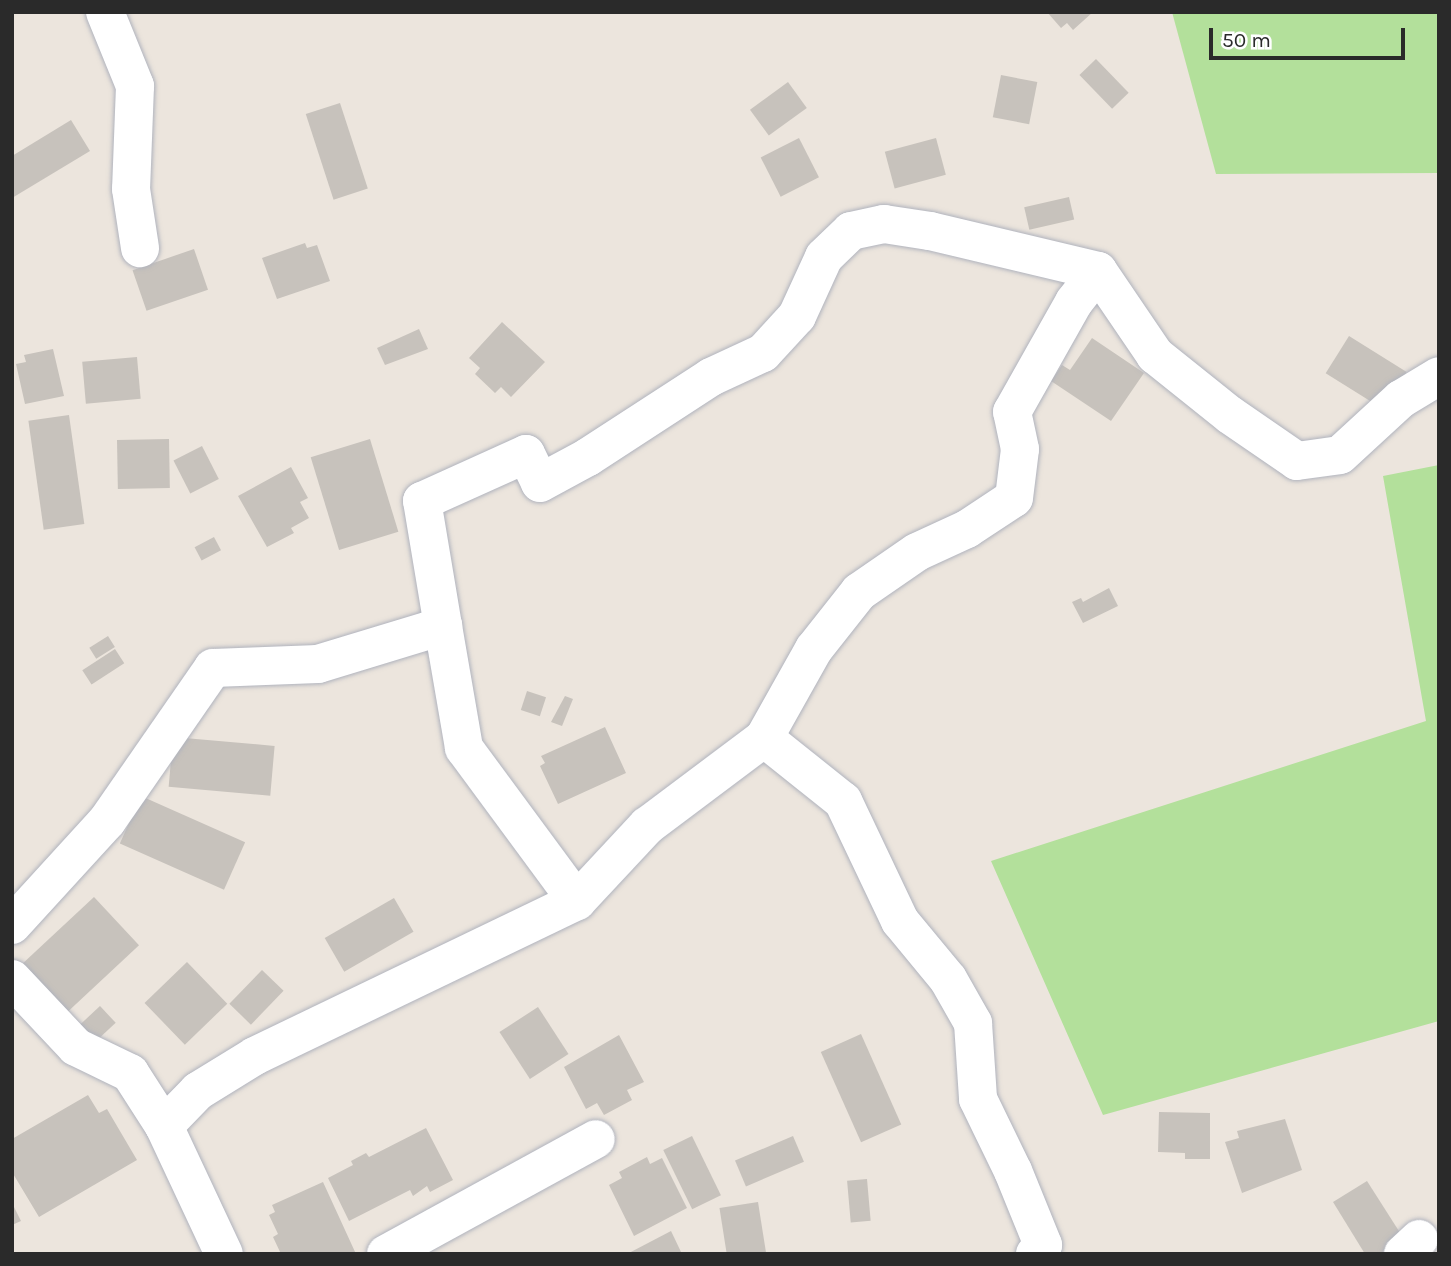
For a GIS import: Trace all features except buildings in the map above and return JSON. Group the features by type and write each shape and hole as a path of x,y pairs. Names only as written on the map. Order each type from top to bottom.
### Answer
{"street":[{"path":"105,12 135,86 131,189 140,248"},
{"path":"577,901 464,748 422,502 526,454 540,483 588,457 711,377 763,353 797,316 824,257 851,232 884,224 930,231 1098,271 1155,355 1230,415 1297,461 1340,456 1401,399 1439,376"},
{"path":"164,1126 198,1091 255,1056 577,901 647,826 764,738 814,649 859,592 917,552 967,529 1014,498 1020,449 1012,412 1074,302 1098,271"},
{"path":"12,925 107,821 213,668 318,664 443,626"},
{"path":"764,738 843,801 900,921 948,979 973,1023 978,1099 1013,1171 1043,1245 1035,1254"},
{"path":"12,979 76,1047 131,1073 164,1126 224,1254"},
{"path":"386,1254 596,1139"}],"green space":[{"path":"1172,12 1439,12 1439,173 1216,174"},
{"path":"1439,465 1439,1021 1103,1115 991,861 1426,721 1383,476"}]}
